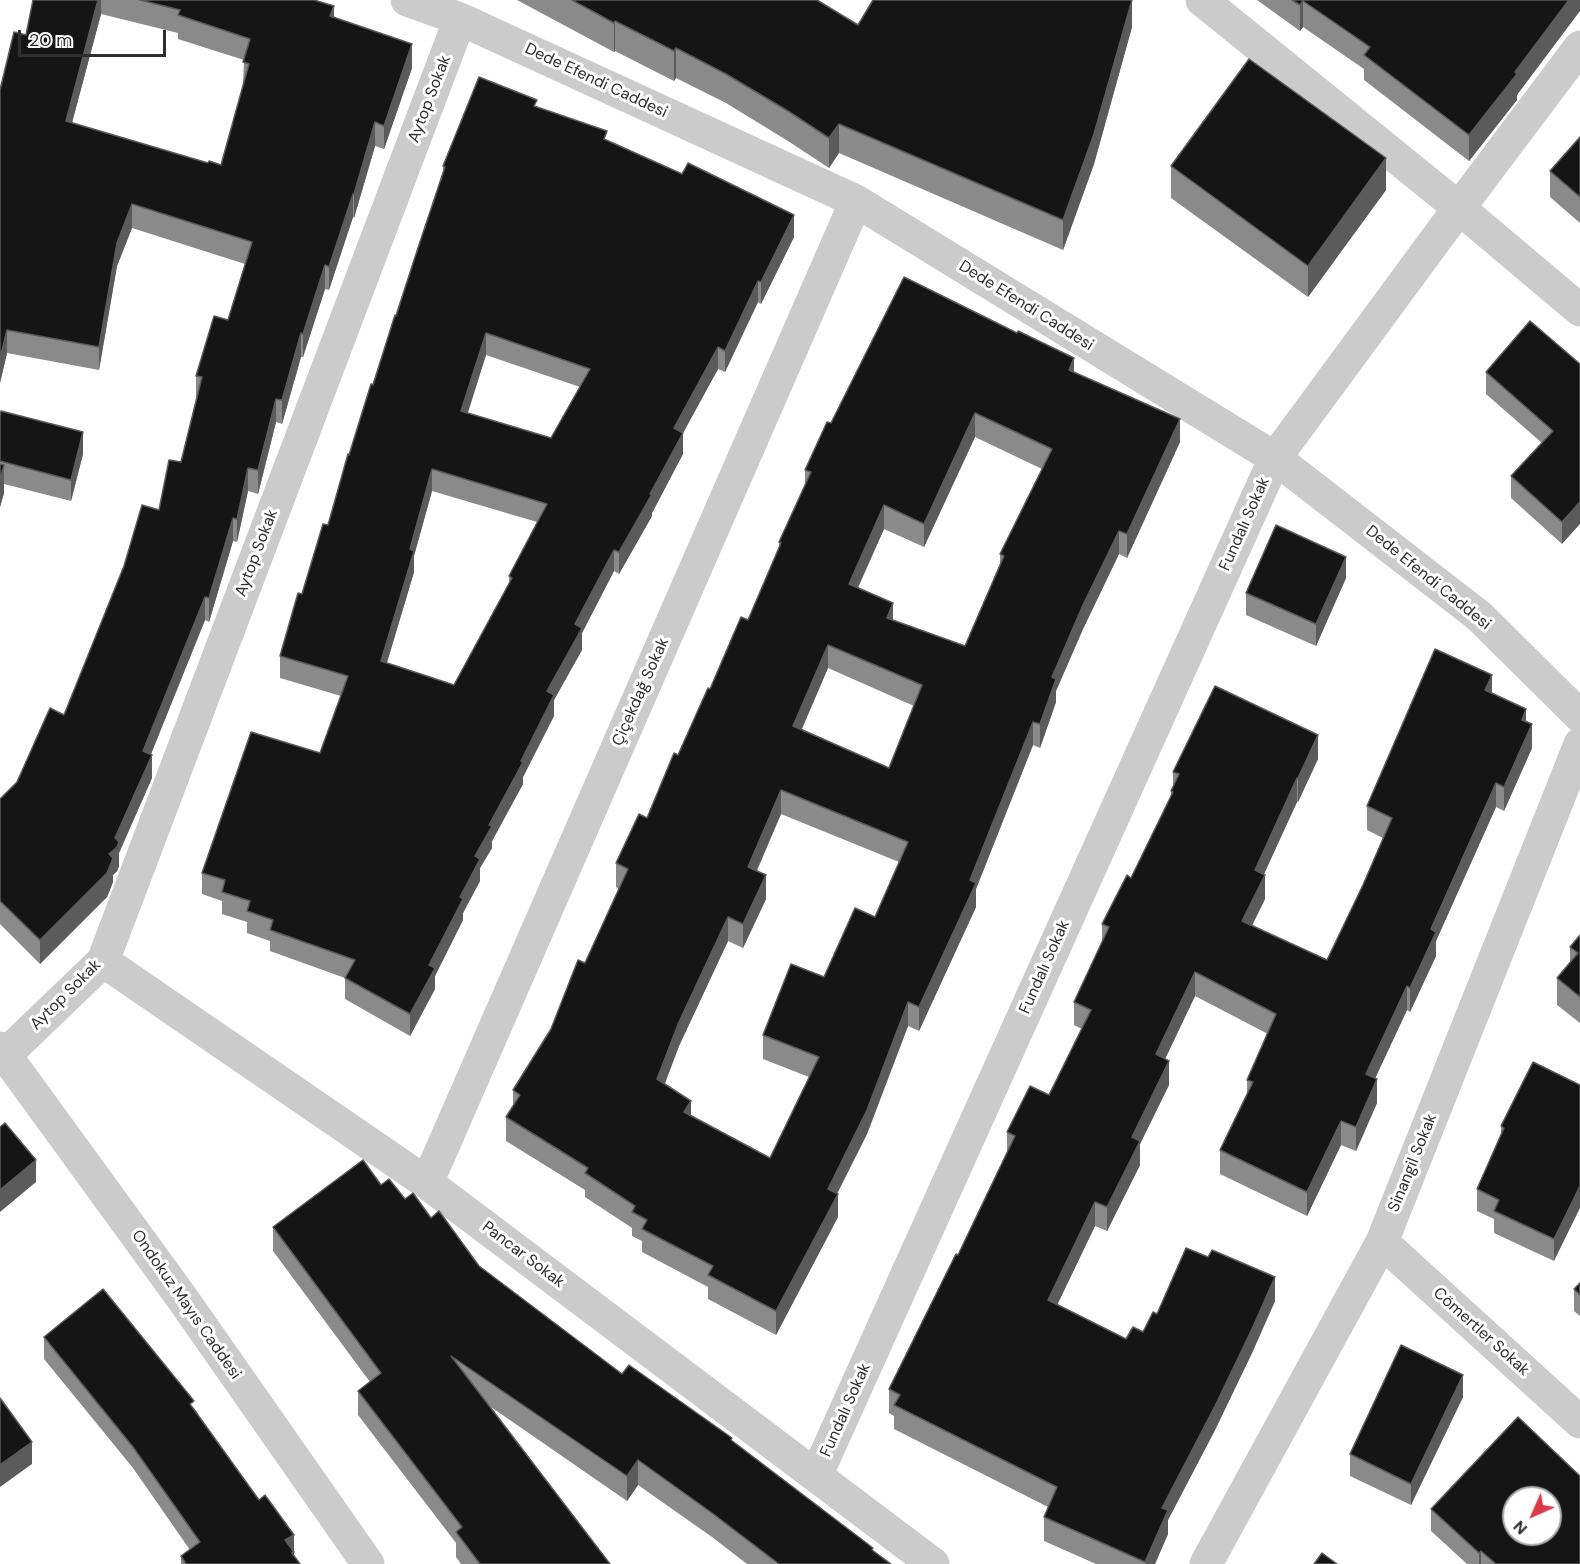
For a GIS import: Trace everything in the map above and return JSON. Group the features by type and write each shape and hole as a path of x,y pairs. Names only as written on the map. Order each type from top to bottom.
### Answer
{"street":[{"name":"Dede Efendi Caddesi","path":"407,0 460,19 856,201 1275,458 1479,616 1580,716"},
{"path":"1202,0 1459,207 1580,310"},
{"name":"Aytop Sokak","path":"2,1054 103,961 460,19"},
{"name":"Fundalı Sokak","path":"816,1476 1275,458 1459,207 1580,47"},
{"name":"Çiçekdağ Sokak","path":"427,1183 856,201"},
{"name":"Sinangil Sokak","path":"1206,1564 1382,1242 1580,744"},
{"name":"Pancar Sokak","path":"103,961 427,1183 933,1564"},
{"name":"Ondokuz Mayıs Caddesi","path":"2,1054 182,1298 368,1564"},
{"name":"Cömertler Sokak","path":"1382,1242 1580,1422"}],"building":[{"path":"33,0 98,0 66,121 221,165 249,64 243,62 250,39 178,15 180,10 140,0 314,0 334,6 330,16 412,44 384,126 375,122 329,267 325,265 303,334 301,333 282,400 276,399 258,470 248,468 237,519 233,518 209,598 205,597 143,751 152,755 115,838 119,842 109,854 113,858 107,873 40,940 0,901 0,799 17,782 50,708 64,715 124,566 142,505 159,510 169,460 181,462 202,377 196,376 214,316 228,320 252,242 132,204 117,243 99,347 7,330 0,359 0,90 14,32 26,35"},
{"path":"572,0 817,0 858,25 873,0 1132,0 1094,134 1063,220 839,124 829,138 726,74 676,48 674,51 615,21 614,23"},
{"path":"1292,0 1569,0 1515,72 1517,74 1469,135 1364,55 1370,47 1303,1 1300,5"},
{"path":"1249,59 1386,158 1308,266 1171,166"},
{"path":"479,77 537,100 534,106 607,131 604,139 682,174 688,163 794,215 761,282 758,281 725,351 718,347 674,428 683,433 650,494 652,494 619,552 614,550 575,624 582,628 547,691 554,695 521,761 523,762 489,825 492,826 475,856 480,859 460,897 463,899 429,965 435,968 410,1014 345,978 355,960 270,930 273,920 247,911 250,901 222,892 225,880 202,873 251,732 320,753 348,676 280,656 298,593 302,594 323,524 328,525 348,454 396,316 445,167 443,166","holes":["486,333 590,369 551,438 461,411","432,469 547,504 509,576 512,578 454,685 381,661 414,551 410,549"]},
{"path":"1580,137 1580,197 1550,171"},
{"path":"904,277 1017,333 1018,331 1074,358 1069,370 1180,419 1127,534 1119,531 1083,605 1052,677 1056,679 1040,724 1033,722 970,880 976,883 919,1007 908,1002 867,1110 828,1189 838,1194 776,1311 708,1275 713,1266 642,1229 647,1220 632,1212 635,1206 585,1173 588,1168 506,1117 520,1095 513,1090 551,1029 578,960 585,963 628,869 616,863 639,814 647,818 674,753 678,755 741,617 748,620 781,543 779,542 811,472 805,470 827,422 831,423","holes":["975,413 1052,449 1000,554 1004,556 965,646 887,618 893,603 849,584 884,505 924,524","828,645 922,685 889,768 793,726","781,790 908,842 875,917 855,908 824,977 791,964 763,1035 819,1057 770,1158 684,1112 691,1101 657,1079 679,1022 728,917 743,924 766,875 748,867"]},
{"path":"1530,321 1580,364 1580,502 1562,522 1511,476 1553,431 1486,372"},
{"path":"1,411 83,432 71,480 0,461"},
{"path":"0,464 4,465 0,479"},
{"path":"1276,525 1346,557 1316,624 1246,593"},
{"path":"1435,649 1492,675 1485,690 1526,709 1522,720 1532,724 1504,787 1496,783 1431,929 1436,932 1410,988 1407,986 1366,1074 1377,1079 1356,1127 1341,1121 1307,1192 1220,1150 1253,1082 1247,1080 1276,1014 1195,972 1156,1054 1169,1061 1132,1137 1140,1141 1107,1207 1095,1202 1048,1300 1126,1339 1133,1327 1143,1332 1153,1312 1157,1314 1186,1248 1208,1257 1212,1250 1275,1277 1215,1406 1162,1508 1168,1510 1145,1562 1044,1517 1057,1487 894,1405 900,1395 889,1389 956,1254 958,1255 1015,1136 1007,1132 1030,1086 1049,1095 1091,1010 1074,1002 1109,927 1102,924 1127,875 1131,878 1173,792 1171,791 1179,774 1173,772 1215,686 1318,735 1255,870 1265,875 1242,921 1327,960 1392,818 1367,806"},
{"path":"1580,935 1580,997 1557,978 1578,953 1570,947"},
{"path":"1533,1062 1580,1085 1580,1186 1554,1239 1494,1211 1499,1200 1477,1189 1504,1128 1501,1126"},
{"path":"5,1123 36,1160 0,1190 0,1127"},
{"path":"363,1160 381,1185 389,1179 405,1199 413,1193 431,1218 439,1211 479,1266 622,1374 629,1365 732,1438 731,1440 891,1564 779,1564 638,1460 627,1476 451,1356 610,1564 480,1564 456,1532 462,1527 358,1391 381,1373 273,1227"},
{"path":"1580,1283 1580,1295 1574,1289"},
{"path":"103,1289 194,1401 190,1404 259,1500 265,1495 294,1535 285,1540 300,1564 186,1564 181,1556 200,1542 133,1447 44,1337"},
{"path":"1401,1345 1463,1375 1411,1484 1350,1454"},
{"path":"0,1398 32,1442 0,1465"},
{"path":"1518,1417 1580,1476 1580,1564 1496,1564 1481,1551 1479,1553 1431,1509"},
{"path":"1322,1553 1337,1564 1314,1564"}]}
